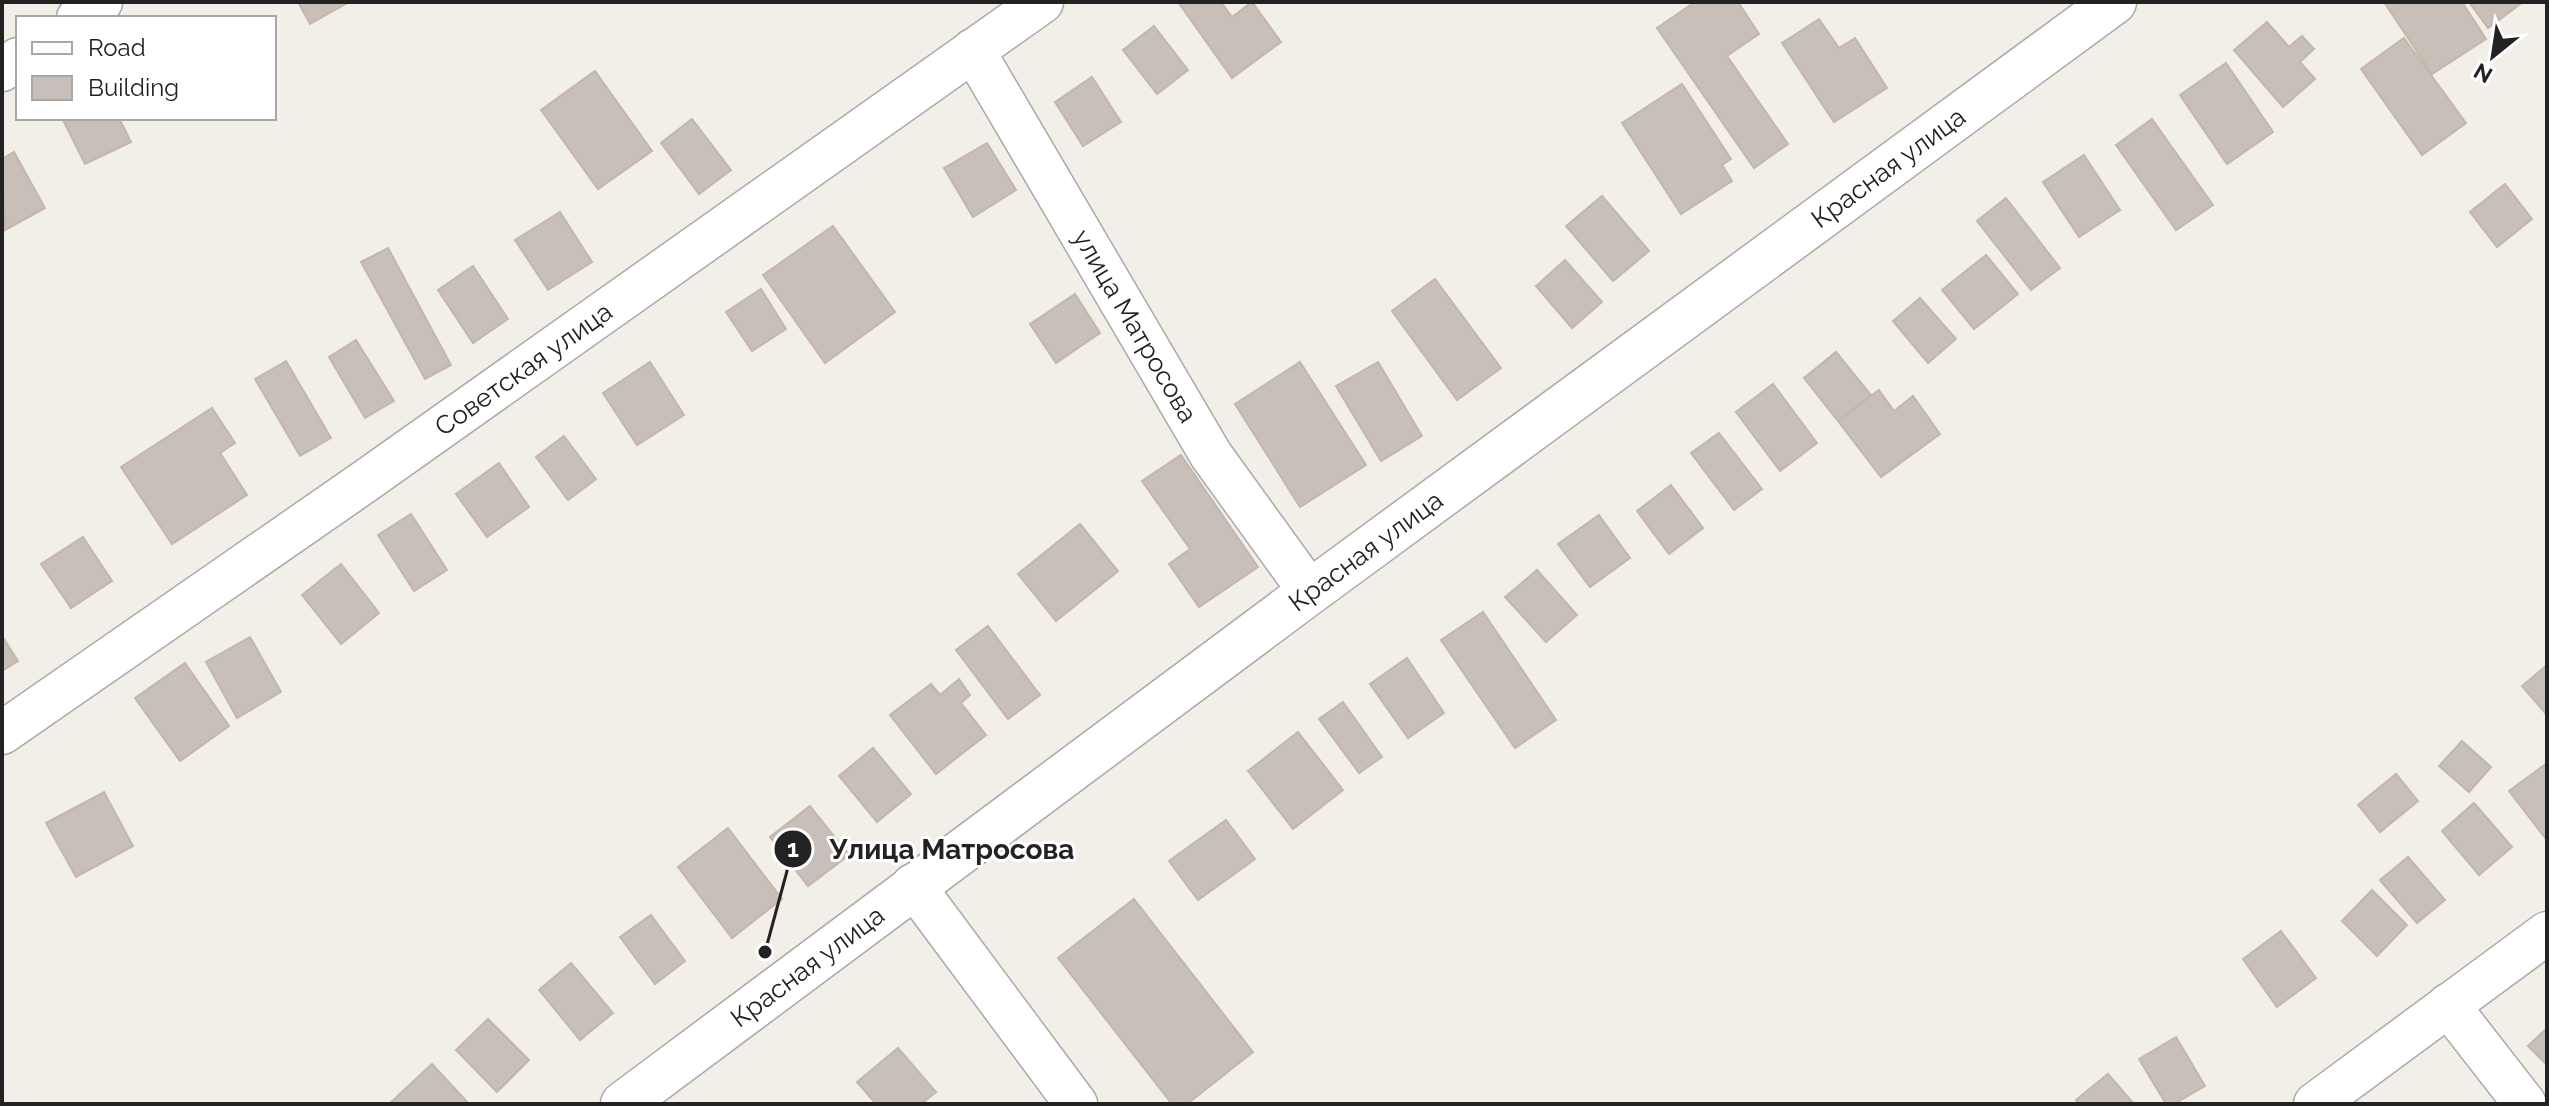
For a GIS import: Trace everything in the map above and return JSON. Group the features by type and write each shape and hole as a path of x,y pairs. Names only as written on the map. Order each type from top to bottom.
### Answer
{"street":[{"path":"81,16 101,2"},
{"name":"Красная улица","path":"623,1104 913,885 2114,2"},
{"name":"Советская улица","path":"2,733 364,482 1039,3"},
{"name":"улица Матросова","path":"973,50 1211,455 1310,592"},
{"path":"913,885 1076,1104"},
{"path":"2315,1104 2547,933"},
{"path":"2448,1005 2525,1104"}],"building":[{"path":"298,2 349,2 310,24"},
{"path":"1178,2 1221,2 1232,17 1252,2 1281,42 1232,78"},
{"path":"1695,2 1738,2 1759,34 1727,56 1788,144 1754,168 1657,28"},
{"path":"2384,2 2462,2 2486,39 2432,74"},
{"path":"2469,2 2523,2 2488,28"},
{"path":"1819,19 1839,48 1855,38 1887,88 1834,122 1782,43"},
{"path":"2267,22 2289,47 2302,36 2314,49 2300,62 2315,79 2283,107 2234,50"},
{"path":"1154,26 1188,70 1157,94 1123,50"},
{"path":"2404,38 2466,123 2422,155 2361,69"},
{"path":"2226,63 2273,132 2227,164 2180,95"},
{"path":"595,71 652,151 598,189 541,110"},
{"path":"1092,77 1121,122 1083,146 1055,102"},
{"path":"1682,84 1731,159 1722,165 1732,181 1681,214 1622,123"},
{"path":"692,119 731,170 699,194 661,143"},
{"path":"2152,119 2213,205 2176,230 2116,145"},
{"path":"63,120 120,120 131,142 85,164"},
{"path":"987,143 1016,190 973,217 944,168"},
{"path":"14,152 45,208 5,230 2,159"},
{"path":"2084,155 2120,210 2079,237 2043,182"},
{"path":"2505,184 2532,219 2497,247 2470,212"},
{"path":"1602,196 1649,251 1613,281 1566,226"},
{"path":"2006,198 2060,268 2031,290 1977,221"},
{"path":"560,212 592,262 548,290 515,240"},
{"path":"833,226 895,312 825,363 763,275"},
{"path":"388,248 451,365 425,379 361,262"},
{"path":"1986,255 2018,294 1974,329 1942,290"},
{"path":"1565,260 1602,302 1572,328 1536,286"},
{"path":"473,266 508,319 473,343 438,290"},
{"path":"1435,279 1501,368 1457,400 1392,311"},
{"path":"761,289 786,329 752,351 726,312"},
{"path":"1075,294 1100,333 1056,363 1030,324"},
{"path":"1920,298 1956,339 1928,363 1893,321"},
{"path":"356,340 394,401 365,418 329,357"},
{"path":"1836,352 1871,395 1838,421 1804,378"},
{"path":"286,361 331,438 300,456 255,379"},
{"path":"650,362 684,415 637,445 603,393"},
{"path":"1300,362 1366,465 1300,507 1235,404"},
{"path":"1378,362 1422,436 1381,461 1336,386"},
{"path":"1773,384 1817,443 1780,471 1736,412"},
{"path":"1879,390 1894,411 1913,396 1940,434 1881,477 1838,421"},
{"path":"212,408 235,443 220,453 247,495 172,544 121,467"},
{"path":"1719,433 1762,489 1734,510 1691,453"},
{"path":"564,436 596,479 568,500 536,457"},
{"path":"1181,455 1258,567 1199,607 1169,564 1190,549 1142,481"},
{"path":"499,463 529,507 487,537 456,494"},
{"path":"1671,485 1703,528 1669,554 1637,511"},
{"path":"411,514 447,570 414,591 378,535"},
{"path":"1599,515 1630,558 1590,587 1558,544"},
{"path":"1080,524 1118,571 1056,621 1018,574"},
{"path":"83,537 112,581 71,608 41,564"},
{"path":"341,564 379,613 341,644 302,595"},
{"path":"1537,570 1577,615 1546,642 1505,597"},
{"path":"1483,612 1556,720 1515,748 1441,640"},
{"path":"988,626 1040,695 1008,719 956,650"},
{"path":"2,636 18,661 2,671"},
{"path":"250,637 281,692 237,718 206,662"},
{"path":"1407,658 1444,713 1408,738 1370,684"},
{"path":"185,663 229,726 180,761 135,698"},
{"path":"2547,665 2547,715 2522,686"},
{"path":"959,679 970,695 961,703 986,735 936,774 890,715 931,684 940,695"},
{"path":"1343,702 1382,757 1359,773 1319,719"},
{"path":"1298,732 1343,790 1293,829 1248,771"},
{"path":"2462,741 2491,767 2469,792 2439,766"},
{"path":"873,748 911,794 877,822 839,776"},
{"path":"2547,763 2547,838 2546,839 2509,791"},
{"path":"2396,774 2418,801 2380,832 2358,805"},
{"path":"104,792 133,846 76,877 46,823"},
{"path":"2474,803 2512,847 2479,875 2442,831"},
{"path":"810,806 849,855 808,886 770,837"},
{"path":"1226,820 1255,859 1198,900 1169,861"},
{"path":"728,828 782,899 732,938 678,867"},
{"path":"2408,857 2445,900 2417,923 2380,880"},
{"path":"2372,890 2407,925 2377,956 2342,921"},
{"path":"1134,899 1253,1052 1187,1104 1172,1104 1058,958"},
{"path":"651,915 685,961 655,984 620,937"},
{"path":"2281,931 2316,978 2277,1007 2243,959"},
{"path":"571,963 613,1013 580,1040 539,990"},
{"path":"488,1019 529,1060 497,1092 456,1050"},
{"path":"2547,1028 2547,1065 2528,1046"},
{"path":"2176,1037 2205,1086 2174,1104 2166,1104 2139,1059"},
{"path":"898,1048 936,1092 921,1104 876,1104 857,1082"},
{"path":"432,1064 469,1104 389,1104"},
{"path":"2108,1074 2134,1104 2079,1104 2076,1100"}],"place":[{"name":"Улица Матросова","path":"765,952"}]}
